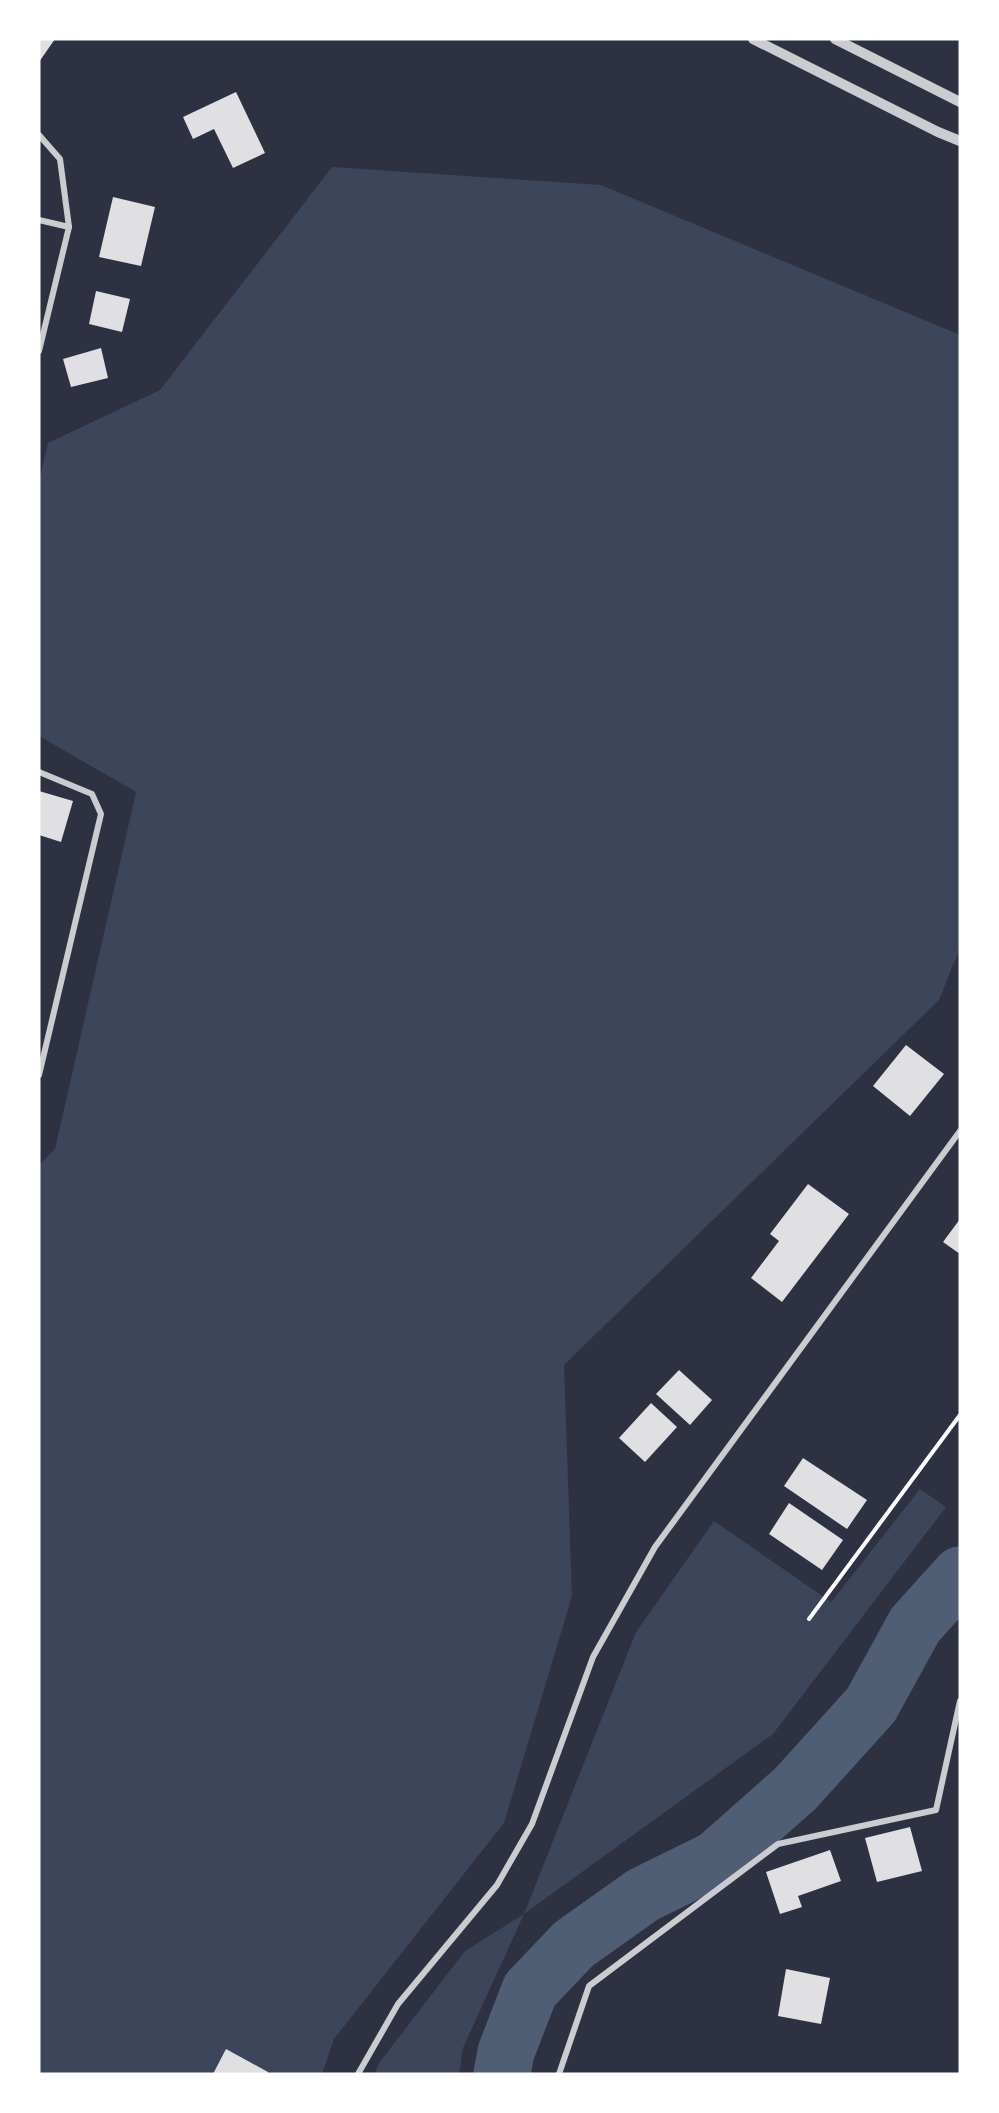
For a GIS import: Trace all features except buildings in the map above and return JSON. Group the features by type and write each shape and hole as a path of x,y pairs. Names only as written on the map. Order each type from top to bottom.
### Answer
{"street":[{"path":"753,39 960,143"},
{"path":"835,39 960,96"},
{"path":"894,67 960,102"},
{"path":"39,135 60,159 69,227 39,351"},
{"path":"39,220 69,227"},
{"path":"39,772 92,794 101,814 39,1076"},
{"path":"358,2074 398,2004 497,1885 532,1824 593,1657 655,1546 960,1131"},
{"path":"559,2074 589,1986 778,1844 936,1810 960,1701"}],"path":[{"path":"809,1619 960,1415"}],"shaded area":[{"path":"332,167 601,185 958,334 960,337 960,948 939,1000 564,1365 572,1596 504,1823 334,2039 322,2074 39,2074 39,1165 55,1149 136,792 39,736 39,481 48,443 160,390"},
{"path":"920,1489 946,1507 773,1734 524,1914 636,1632 714,1521 831,1602"},
{"path":"524,1914 463,2048 459,2074 375,2074 379,2063 465,1951"}],"waterway":[{"path":"502,2074 506,2052 530,1990 574,1944 643,1895 716,1859 795,1789 871,1705 915,1625 960,1575"}]}
